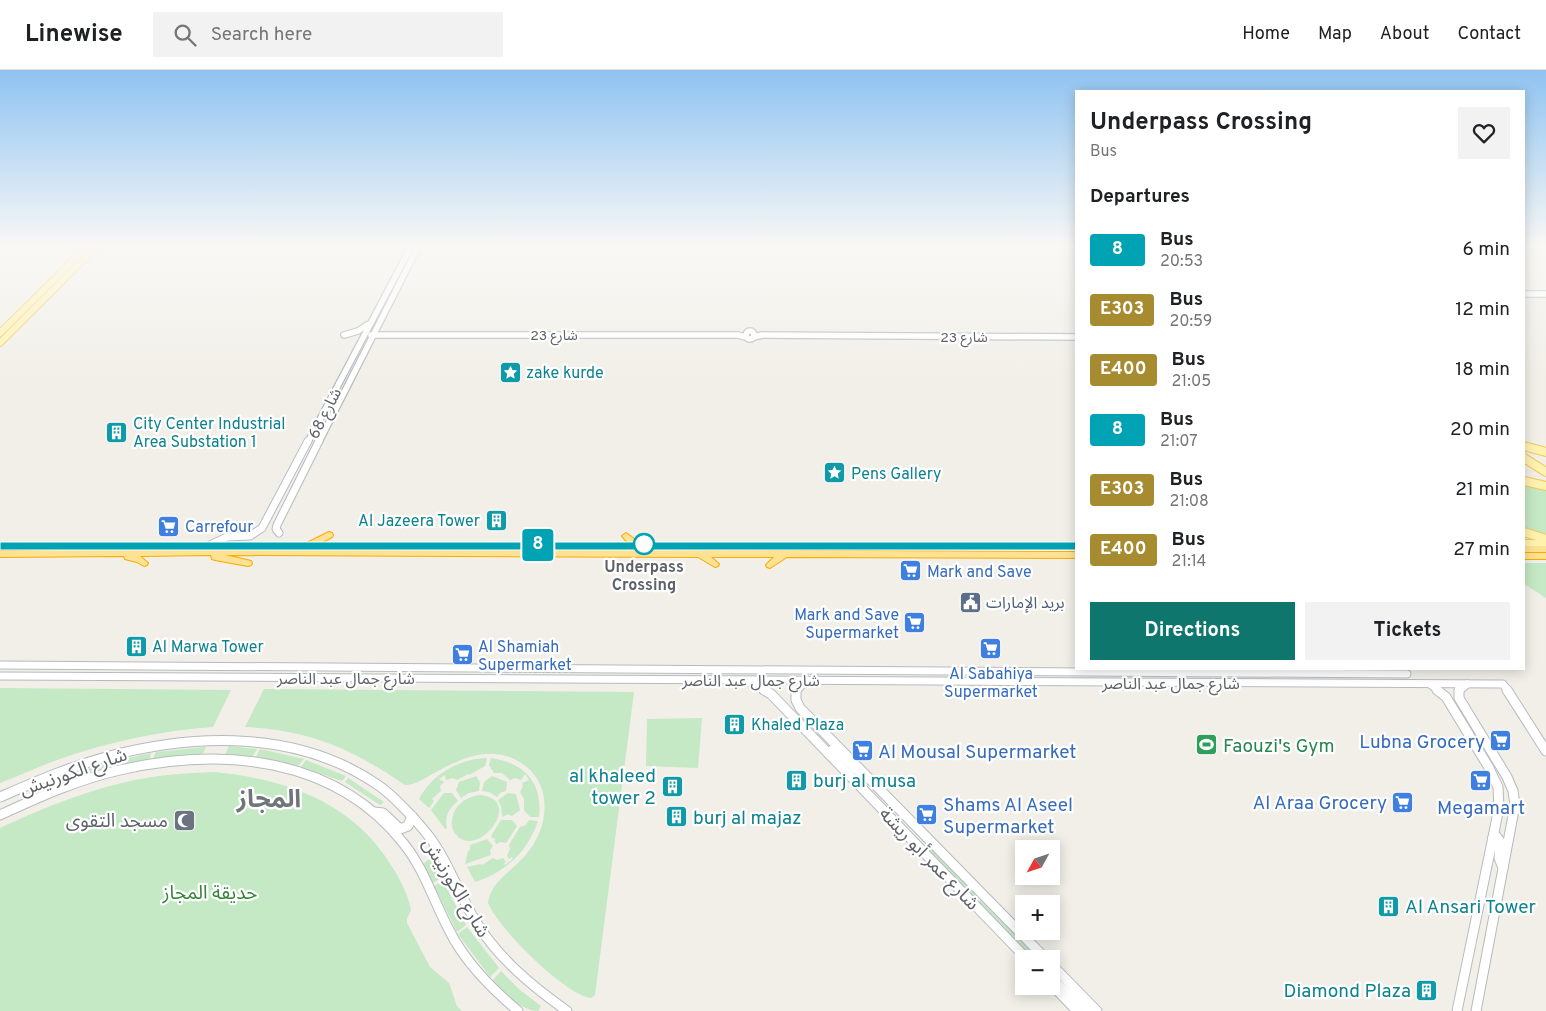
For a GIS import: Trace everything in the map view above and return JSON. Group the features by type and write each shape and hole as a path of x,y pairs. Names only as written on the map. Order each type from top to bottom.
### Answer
{"highway":[{"path":"309,545 329,535"},
{"path":"397,536 404,545"},
{"path":"626,536 636,544"},
{"path":"854,545 866,536"},
{"path":"750,537 759,544"},
{"path":"0,546 636,544 1075,546"},
{"path":"1525,549 1546,549"},
{"path":"198,552 248,563"},
{"path":"0,554 198,552 1075,555"},
{"path":"108,553 137,558 144,563"},
{"path":"696,553 706,557 715,564"},
{"path":"770,565 785,554"},
{"path":"1525,556 1546,556"}],"main road":[{"path":"0,333 43,291"},
{"path":"0,343 52,291"},
{"path":"1525,446 1546,452"},
{"path":"1525,458 1546,470"},
{"path":"1525,481 1546,486"},
{"path":"1525,532 1546,539"},
{"path":"1525,544 1546,544"}],"street":[{"name":"شارع 68","path":"210,545 227,537 246,536 262,528 387,291"},
{"name":"شارع 68","path":"279,533 276,529 277,525 365,346 395,291"},
{"path":"1525,294 1546,294"},
{"path":"357,346 354,338 344,335 358,331 369,324"},
{"path":"365,346 385,335 379,330 377,324"},
{"name":"شارع 23","path":"371,335 1075,337"},
{"path":"315,448 314,440 335,400 333,393"},
{"path":"281,493 280,502 282,503 292,495"},
{"name":"شارع جمال عبد الناصر","path":"0,665 1407,674"},
{"path":"0,669 16,666"},
{"path":"497,678 503,675 526,674 530,669"},
{"path":"572,679 574,674 598,673 602,669"},
{"path":"1020,680 1028,678 1054,678 1055,675 1052,672"},
{"path":"1102,683 1102,677 1120,676 1124,672"},
{"name":"شارع جمال عبد الناصر","path":"0,676 1503,684 1546,751"},
{"name":"شارع عمر أبو ريشة","path":"743,680 766,690 1018,950"},
{"name":"شارع عمر أبو ريشة","path":"807,680 796,689 795,697 797,704 1037,950"},
{"path":"1428,684 1446,697 1488,766 1498,787 1499,808 1459,1009"},
{"path":"1467,684 1461,688 1459,698 1510,784 1515,805 1476,1011"},
{"path":"1461,722 1463,720 1469,723 1484,746 1492,753"},
{"name":"شارع الكورنيش","path":"4,796 72,767 131,750 192,741 247,740 299,749 342,764 380,786 412,816 443,858 467,907 495,948 518,973 567,1011"},
{"path":"828,753 832,750 837,751 857,772 868,776"},
{"name":"شارع الكورنيش","path":"0,815 62,789 112,772 161,762 201,758 261,762 301,771 340,788 374,812 398,836 428,883 452,935 470,962 492,988 518,1011"},
{"path":"0,802 4,796"},
{"path":"374,812 383,813 400,829 408,826 412,816"},
{"path":"1493,837 1496,836 1500,841 1499,858 1503,868"},
{"path":"1060,973 1095,1009 1090,1011 1084,1008 1060,986"},
{"path":"1060,993 1077,1011"}],"green space":[{"path":"1525,484 1546,489 1546,535 1525,529"},
{"path":"1525,563 1546,563 1546,598 1525,585"},
{"path":"0,688 231,690 213,727 153,734 95,748 57,760 0,783"},
{"path":"264,689 634,692 595,995 591,998 580,994 550,973 518,943 494,914 488,903 495,886 524,857 536,841 543,823 544,803 542,788 527,767 506,756 484,754 461,760 418,782 405,785 367,761 330,744 290,732 245,727"},
{"path":"702,718 698,768 646,766 647,719"},
{"path":"229,746 257,749 252,757 225,755"},
{"path":"206,747 202,755 153,759 156,752"},
{"path":"260,749 304,759 298,766 256,757"},
{"path":"151,753 150,760 97,772 98,765"},
{"path":"487,758 485,766 469,775 457,780 453,778 446,780 445,775 439,779 444,782 440,786 441,791 432,799 434,801 429,808 419,799 431,782 447,770 466,761"},
{"path":"491,758 513,764 529,776 538,794 539,817 530,817 524,810 524,799 520,792 523,786 522,783 529,780 525,774 521,780 515,778 510,780 502,773 494,773 489,765"},
{"path":"306,760 346,776 342,781 301,767"},
{"path":"94,766 93,773 38,794 38,789"},
{"name":"حديقة المجاز","path":"215,772 241,775 291,788 337,810 357,825 375,843 391,865 406,892 410,904 411,910 407,923 430,967 449,983 457,1006 462,1011 0,1011 0,828 62,802 110,786 159,776"},
{"path":"476,776 480,782 479,791 469,793 461,798 456,790 459,782"},
{"path":"492,776 507,782 506,791 500,793 497,797 489,792 482,791 484,782"},
{"path":"348,778 384,802 380,805 345,782"},
{"path":"444,793 452,793 458,801 448,813 446,820 447,828 445,829 431,810"},
{"path":"508,793 516,794 520,810 512,816 508,814 502,817 501,806 498,800"},
{"path":"480,795 494,800 499,808 497,819 491,829 481,837 470,841 460,838 452,827 455,809 468,798"},
{"path":"501,820 512,820 517,826 506,843 496,844 494,840 496,838 493,839 491,836"},
{"path":"529,820 538,821 534,832 522,851 506,866 497,872 475,882 467,867 482,865 493,858 497,860 503,858 506,862 504,863 505,865 513,859 512,857 509,859 507,856 510,849 509,845 520,827 526,825"},
{"path":"487,839 493,846 490,850 491,855 465,864 470,845"},
{"path":"927,843 979,897 976,900 924,846"},
{"path":"431,858 441,878 433,883 423,864"},
{"path":"443,881 466,925 457,932 434,886"},
{"path":"982,899 1015,933 1015,940 979,902"},
{"path":"467,927 499,968 490,977 458,934"},
{"path":"1015,940 1022,940 1031,950 1024,950"},
{"path":"501,971 520,990 541,1006 538,1011 525,1008 497,985 493,980"}],"bus line":[{"name":"8","path":"0,546 618,544 1075,546"}],"place":[{"name":"zake kurde","path":"510,372"},
{"name":"City Center Industrial Area Substation 1","path":"117,432"},
{"name":"Pens Gallery","path":"835,473"},
{"name":"Al Jazeera Tower","path":"496,520"},
{"name":"Carrefour","path":"169,526"},
{"name":"Underpass Crossing","path":"644,544"},
{"name":"Mark and Save","path":"911,571"},
{"name":"بريد الإمارات","path":"970,602"},
{"name":"Mark and Save Supermarket","path":"915,623"},
{"name":"Al Marwa Tower","path":"136,646"},
{"name":"Al Sabahiya Supermarket","path":"991,649"},
{"name":"Al Shamiah Supermarket","path":"462,655"},
{"name":"Khaled Plaza","path":"735,724"},
{"name":"Lubna Grocery","path":"1501,741"},
{"name":"Faouzi's Gym","path":"1207,745"},
{"name":"Al Mousal Supermarket","path":"862,751"},
{"name":"burj al musa","path":"797,780"},
{"name":"Megamart","path":"1481,781"},
{"name":"al khaleed tower 2","path":"672,786"},
{"name":"Al Araa Grocery","path":"1403,802"},
{"name":"Shams Al Aseel Supermarket","path":"927,815"},
{"name":"burj al majaz","path":"677,817"},
{"name":"مسجد التقوى","path":"184,820"},
{"name":"Al Ansari Tower","path":"1389,906"},
{"name":"Diamond Plaza","path":"1427,990"}],"district":[{"name":"المجاز","path":"269,798"}]}
